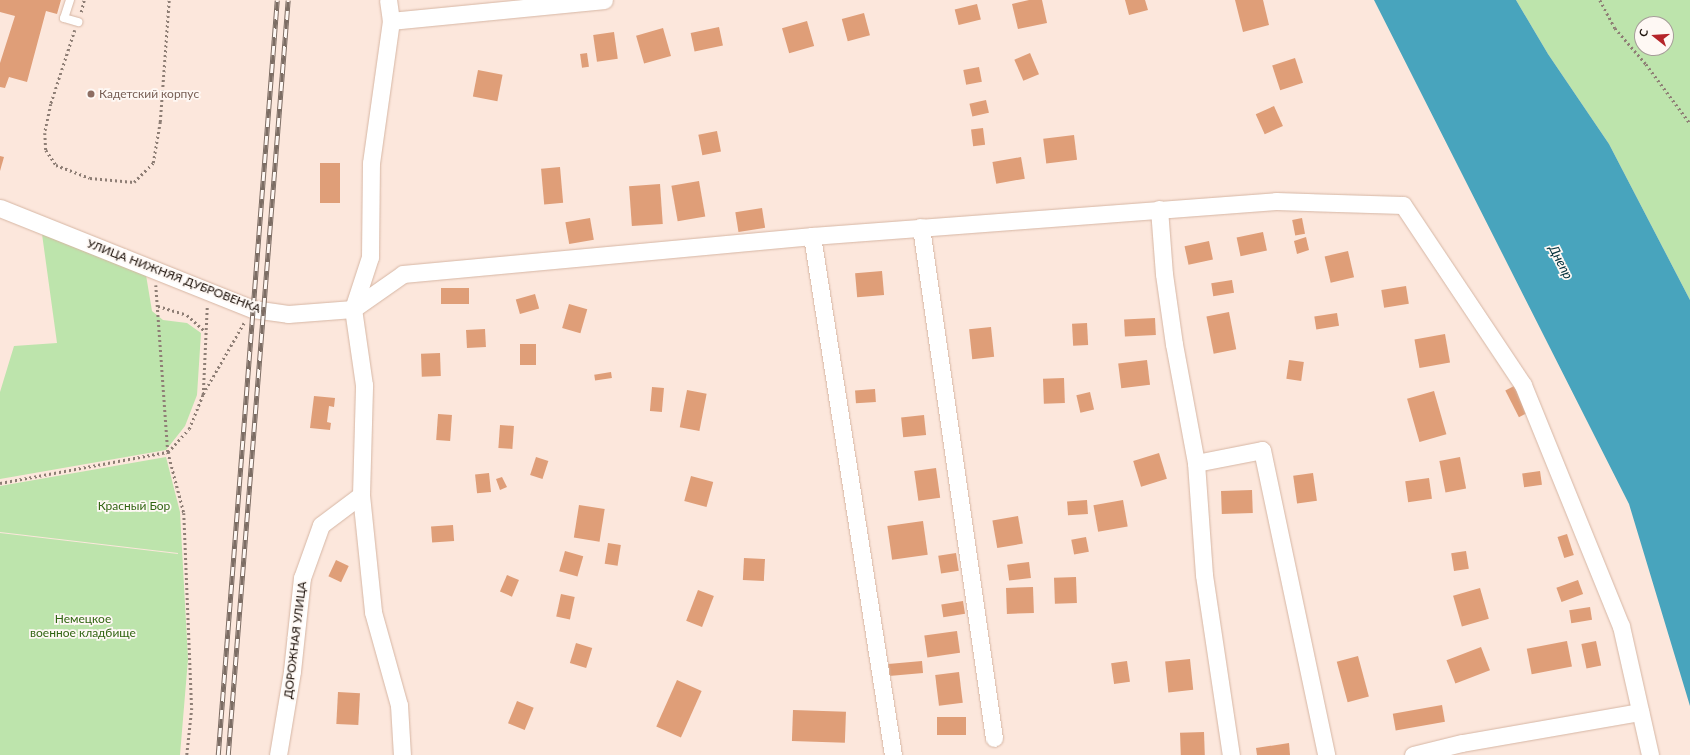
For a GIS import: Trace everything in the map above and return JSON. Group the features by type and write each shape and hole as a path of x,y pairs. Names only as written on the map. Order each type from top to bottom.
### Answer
{"street":[{"path":"388,0 391,21 372,163 370,257 353,309 364,385 361,495 373,612 399,705 402,755"},
{"path":"391,21 604,0"},
{"path":"353,309 403,274 812,236 1276,200 1402,205 1523,385 1621,626 1650,755"},
{"name":"УЛИЦА НИЖНЯЯ ДУБРОВЕНКА","path":"0,208 250,308 288,314 353,309"},
{"path":"1159,209 1164,274 1174,344 1196,463 1204,576 1230,755"},
{"path":"921,227 994,738"},
{"path":"812,236 893,755"},
{"path":"1196,463 1262,450 1326,755"},
{"name":"ДОРОЖНАЯ УЛИЦА","path":"278,755 292,671 302,578 321,526 361,495"},
{"path":"1413,755 1462,743 1640,712"}],"lane":[{"path":"70,0 64,18 78,22"}],"path":[{"path":"78,22 52,104 45,133 46,150 56,165 90,178 134,182 153,163 160,122 169,0"},
{"path":"1600,0 1616,28 1646,64 1690,123"},
{"path":"155,271 168,452 184,513 192,708 187,755"},
{"path":"203,395 208,291"},
{"path":"158,306 187,315 207,332"},
{"path":"0,483 168,452 189,429 203,395 240,333 250,308"}],"green space":[{"path":"1516,0 1690,0 1690,300 1609,144 1548,54"},
{"path":"42,234 146,275 152,311 163,320 187,323 201,333 197,395 185,426 166,450 0,479 0,392 14,346 57,343"},
{"name":"Немецкое военное кладбище","path":"166,457 180,512 188,659 180,755 0,755 0,533 178,553 0,532 0,486"}],"water":[{"name":"Днепр","path":"1374,0 1516,0 1548,54 1609,144 1690,300 1690,706 1629,504"}],"building":[{"path":"0,0 61,0 57,14 46,11 27,82 9,77 5,88 0,87 0,63 15,16 0,12"},
{"path":"1029,0 1042,0 1047,23 1018,29 1012,4"},
{"path":"1125,0 1145,0 1148,10 1129,15"},
{"path":"1235,0 1263,0 1269,25 1243,32"},
{"path":"977,4 981,20 959,25 955,10"},
{"path":"864,13 870,35 848,41 842,19"},
{"path":"807,21 814,46 789,53 782,28"},
{"path":"719,27 723,46 695,52 691,33"},
{"path":"663,28 671,56 644,64 636,36"},
{"path":"614,32 618,59 597,62 593,35"},
{"path":"587,53 589,67 582,68 580,54"},
{"path":"1030,53 1039,74 1023,81 1014,60"},
{"path":"1295,58 1303,83 1280,90 1272,65"},
{"path":"979,67 982,82 966,85 963,70"},
{"path":"478,70 503,75 497,101 473,97"},
{"path":"986,100 989,113 972,116 969,104"},
{"path":"1274,106 1283,126 1265,134 1256,114"},
{"path":"983,128 985,145 973,146 971,129"},
{"path":"717,131 721,152 702,155 698,135"},
{"path":"1074,135 1077,160 1046,164 1043,139"},
{"path":"0,156 4,157 0,171"},
{"path":"1021,157 1025,179 996,184 992,162"},
{"path":"320,163 340,163 340,203 320,203"},
{"path":"560,167 563,203 544,205 541,169"},
{"path":"699,181 705,216 678,221 671,186"},
{"path":"660,184 663,224 632,226 629,186"},
{"path":"762,208 765,228 738,232 735,212"},
{"path":"590,218 594,240 569,244 565,222"},
{"path":"1302,218 1305,234 1295,236 1292,220"},
{"path":"1263,232 1267,251 1241,256 1237,238"},
{"path":"1306,237 1309,250 1297,254 1294,241"},
{"path":"1209,241 1213,260 1188,265 1185,246"},
{"path":"1348,251 1354,277 1331,283 1325,256"},
{"path":"882,271 884,295 857,297 855,273"},
{"path":"1232,280 1234,293 1213,296 1211,283"},
{"path":"1406,286 1409,304 1384,308 1381,290"},
{"path":"441,288 469,288 469,304 441,304"},
{"path":"535,294 539,308 520,314 516,300"},
{"path":"569,304 587,309 580,333 562,328"},
{"path":"1229,312 1236,349 1214,354 1206,316"},
{"path":"1337,313 1339,326 1316,329 1314,317"},
{"path":"1155,318 1156,335 1125,337 1124,320"},
{"path":"1087,323 1088,345 1073,346 1072,324"},
{"path":"991,327 994,357 972,359 969,329"},
{"path":"485,329 486,347 467,348 466,330"},
{"path":"1445,334 1450,363 1420,368 1414,339"},
{"path":"520,344 536,344 536,365 520,365"},
{"path":"440,353 441,376 422,377 421,354"},
{"path":"1147,360 1150,385 1121,388 1118,364"},
{"path":"1289,360 1304,362 1301,381 1286,379"},
{"path":"611,372 612,378 595,381 594,375"},
{"path":"1064,378 1065,403 1044,404 1043,379"},
{"path":"1516,385 1530,412 1519,417 1505,390"},
{"path":"652,387 664,388 662,412 650,411"},
{"path":"875,389 876,402 856,403 855,390"},
{"path":"687,390 707,394 699,431 680,427"},
{"path":"1434,391 1446,434 1419,442 1407,399"},
{"path":"1090,392 1094,410 1080,413 1076,395"},
{"path":"314,396 335,398 334,407 329,406 327,422 331,423 330,430 310,428"},
{"path":"438,414 452,415 450,441 436,440"},
{"path":"924,415 926,435 903,437 901,417"},
{"path":"500,425 514,426 512,449 498,448"},
{"path":"1159,453 1167,479 1141,487 1133,461"},
{"path":"536,457 548,461 542,479 530,475"},
{"path":"1460,457 1466,488 1445,492 1439,461"},
{"path":"936,468 940,498 918,501 914,471"},
{"path":"1540,471 1542,485 1524,487 1522,474"},
{"path":"489,473 491,492 477,493 475,474"},
{"path":"1313,473 1317,501 1297,504 1293,476"},
{"path":"691,476 713,482 706,507 684,501"},
{"path":"502,477 507,487 500,490 496,479"},
{"path":"1429,478 1432,499 1408,502 1405,481"},
{"path":"1252,490 1253,513 1222,514 1221,491"},
{"path":"1087,500 1088,514 1068,515 1067,501"},
{"path":"1123,500 1128,527 1098,532 1093,505"},
{"path":"579,505 605,509 600,542 574,538"},
{"path":"1018,516 1023,544 997,548 992,521"},
{"path":"923,521 928,555 892,560 887,526"},
{"path":"453,525 454,541 432,542 431,527"},
{"path":"1567,534 1574,555 1564,558 1557,537"},
{"path":"1086,537 1089,552 1074,555 1071,540"},
{"path":"608,543 621,545 618,566 605,564"},
{"path":"565,551 583,556 577,576 559,571"},
{"path":"1466,551 1469,569 1454,571 1451,553"},
{"path":"956,553 959,571 941,574 938,556"},
{"path":"744,558 765,559 764,581 743,580"},
{"path":"336,560 349,566 341,582 328,576"},
{"path":"1029,562 1031,578 1009,581 1007,565"},
{"path":"507,575 519,580 512,597 500,592"},
{"path":"1076,577 1077,603 1055,604 1054,578"},
{"path":"1578,580 1583,594 1562,602 1556,588"},
{"path":"1033,587 1034,613 1007,614 1006,588"},
{"path":"1480,588 1489,619 1462,626 1453,596"},
{"path":"698,590 714,596 702,627 686,621"},
{"path":"561,594 575,597 570,619 556,616"},
{"path":"963,601 965,614 943,617 941,604"},
{"path":"1590,607 1592,620 1571,623 1569,610"},
{"path":"957,631 960,653 927,657 924,636"},
{"path":"1567,641 1572,667 1532,674 1527,649"},
{"path":"1596,641 1601,665 1587,669 1581,644"},
{"path":"576,643 592,648 586,668 570,663"},
{"path":"1481,647 1490,670 1455,684 1446,660"},
{"path":"1358,656 1369,697 1348,702 1337,662"},
{"path":"1190,659 1193,690 1168,692 1165,662"},
{"path":"922,661 923,673 889,676 888,664"},
{"path":"1127,661 1130,682 1114,684 1111,663"},
{"path":"959,672 963,703 939,706 935,675"},
{"path":"677,680 702,691 681,738 656,727"},
{"path":"338,692 360,693 358,725 336,724"},
{"path":"517,701 534,708 525,730 508,723"},
{"path":"1442,705 1445,722 1396,730 1393,714"},
{"path":"793,710 846,712 845,743 792,741"},
{"path":"937,717 966,717 966,735 937,735"},
{"path":"1204,732 1205,755 1181,755 1180,733"},
{"path":"1289,743 1290,755 1257,755 1256,748"}],"railway":[{"path":"218,755 277,0"},
{"path":"228,755 288,0"}],"place":[{"name":"Кадетский корпус","path":"91,94"}],"park label":[{"name":"Красный Бор","path":"134,506"}]}
